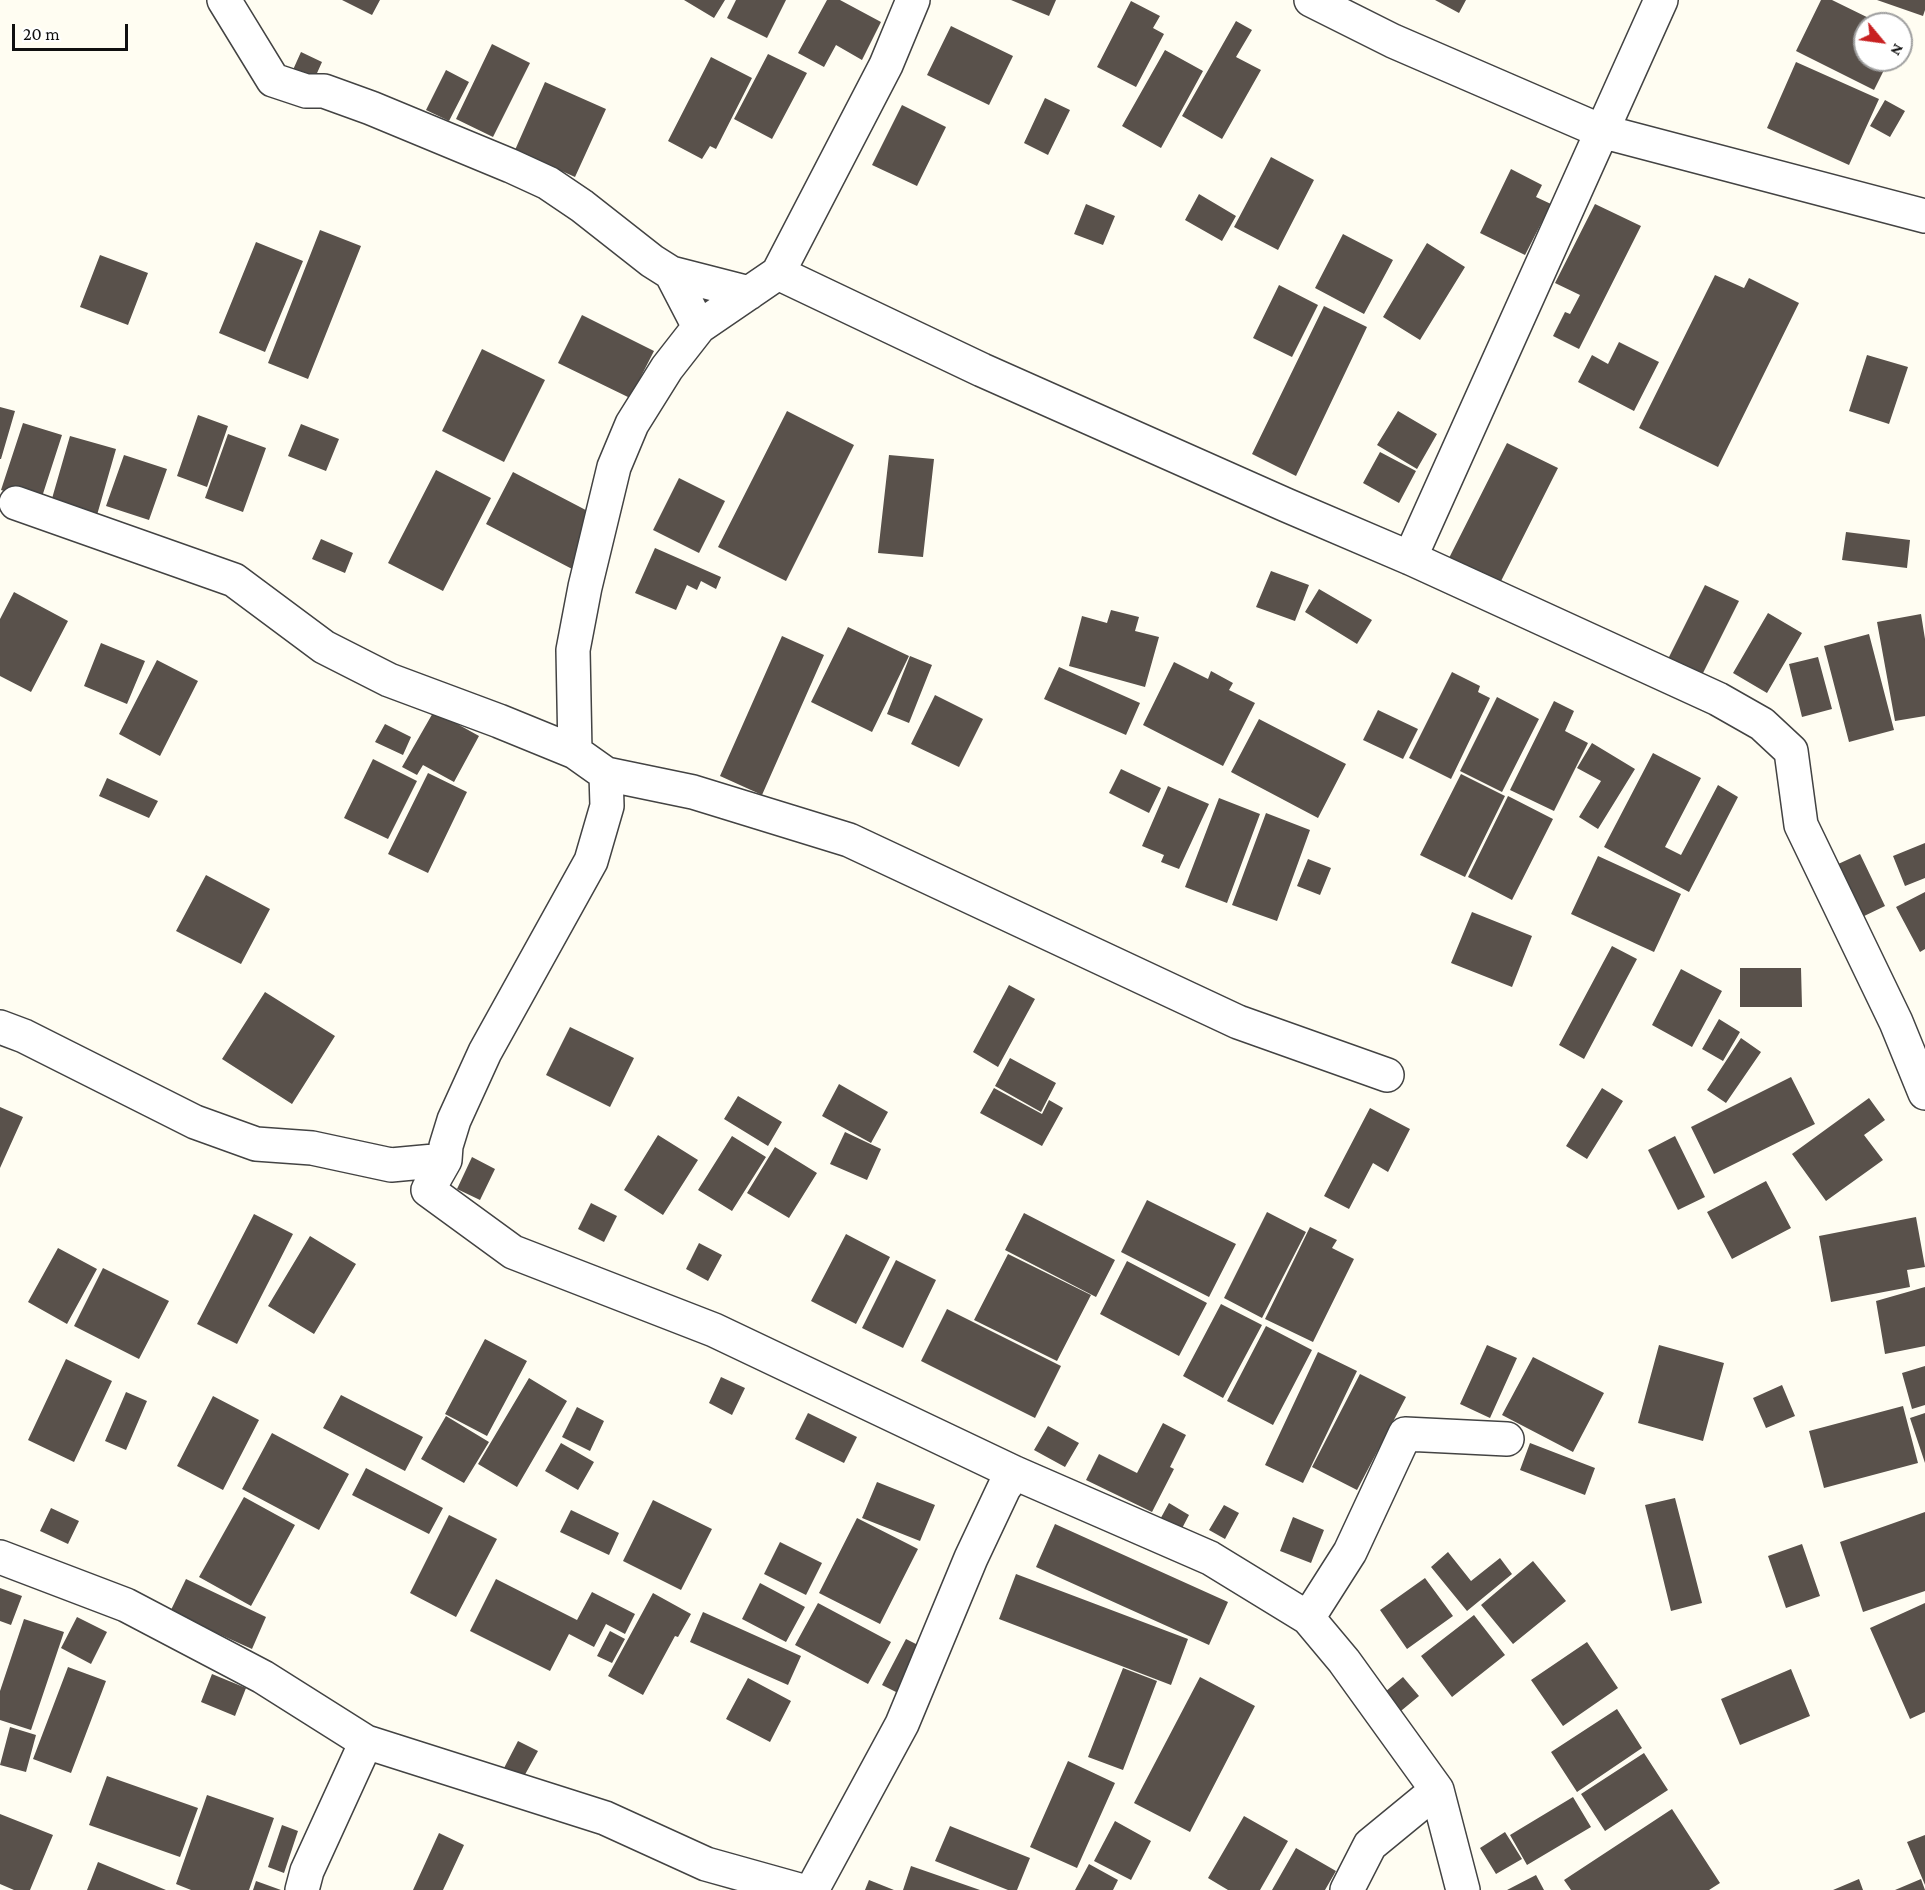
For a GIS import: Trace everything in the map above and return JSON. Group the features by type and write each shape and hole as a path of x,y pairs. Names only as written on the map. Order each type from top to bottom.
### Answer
{"street":[{"path":"224,0 273,80 306,91 324,91 371,108 548,183 671,273 749,293"},
{"path":"575,752 573,650 585,587 614,468 632,424 667,368 699,327 778,273 886,65 913,0"},
{"path":"1311,0 1393,41 1601,131 1925,216"},
{"path":"1410,558 1661,0"},
{"path":"671,273 699,327"},
{"path":"778,273 981,370 1410,558 1718,699 1762,724 1791,751 1801,825 1896,1022 1925,1093"},
{"path":"16,503 234,580 324,647 389,680 575,752 606,774 693,792 849,840 1238,1022 1387,1075"},
{"path":"606,774 607,806 591,861 485,1052 454,1120 446,1146 446,1160 428,1190 513,1252 714,1330 1015,1473 1210,1558 1308,1618 1344,1661 1437,1790 1463,1890"},
{"path":"0,1027 24,1036 195,1122 256,1144 312,1148 392,1165 446,1160"},
{"path":"1308,1618 1350,1552 1405,1434 1507,1439"},
{"path":"812,1890 902,1724 971,1558 1004,1488 1015,1473"},
{"path":"0,1557 126,1605 263,1677 366,1742 605,1818 706,1864 799,1890"},
{"path":"302,1890 307,1871 366,1742"},
{"path":"1347,1890 1370,1845 1437,1790"}],"building":[{"path":"342,0 380,0 372,15"},
{"path":"684,0 725,0 714,18"},
{"path":"736,0 786,0 767,38 727,18"},
{"path":"827,0 840,0 881,22 862,60 836,45 824,67 798,53"},
{"path":"1011,0 1056,0 1049,16"},
{"path":"1435,0 1466,0 1459,13"},
{"path":"1821,0 1832,0 1856,12 1853,12 1853,72 1883,72 1874,90 1796,51"},
{"path":"1877,0 1925,0 1923,16"},
{"path":"1131,1 1160,16 1153,28 1164,34 1136,87 1097,67"},
{"path":"1236,21 1252,30 1236,57 1261,70 1222,139 1182,116"},
{"path":"951,26 1013,56 989,105 927,75"},
{"path":"492,44 530,63 493,137 456,119"},
{"path":"1165,50 1203,71 1161,148 1122,126"},
{"path":"301,52 322,62 313,82 292,72"},
{"path":"768,54 807,73 772,139 734,119"},
{"path":"711,57 752,78 716,149 710,146 702,159 668,141"},
{"path":"1796,62 1879,99 1849,165 1767,128"},
{"path":"446,70 469,82 449,121 426,110"},
{"path":"545,82 606,109 575,177 515,150"},
{"path":"1045,98 1070,110 1048,155 1024,143"},
{"path":"1885,100 1905,111 1890,137 1870,126"},
{"path":"902,105 946,127 917,186 872,165"},
{"path":"1271,157 1314,180 1278,250 1234,227"},
{"path":"1511,169 1542,185 1536,197 1551,204 1525,255 1480,233"},
{"path":"1199,194 1236,216 1222,241 1185,220"},
{"path":"1086,204 1115,216 1103,245 1074,234"},
{"path":"1595,204 1641,226 1579,349 1553,336 1565,312 1570,314 1580,295 1555,283"},
{"path":"320,230 361,246 308,379 268,363"},
{"path":"1343,234 1393,260 1364,314 1315,288"},
{"path":"256,242 303,261 265,352 219,333"},
{"path":"1427,243 1465,267 1420,340 1383,317"},
{"path":"100,255 148,273 128,325 80,307"},
{"path":"1715,275 1744,288 1749,278 1799,303 1718,467 1639,428"},
{"path":"1279,285 1318,305 1292,357 1253,338"},
{"path":"1324,306 1367,327 1296,476 1252,454"},
{"path":"582,315 654,351 630,398 558,363"},
{"path":"1619,342 1659,362 1634,411 1578,382 1592,355 1608,364"},
{"path":"482,349 545,380 504,462 442,431"},
{"path":"1867,355 1908,367 1889,424 1849,411"},
{"path":"0,407 15,411 1,459 0,459"},
{"path":"787,411 854,445 786,581 718,547"},
{"path":"1398,411 1437,434 1417,469 1377,445"},
{"path":"198,415 228,426 207,487 177,476"},
{"path":"23,423 62,435 40,503 1,490"},
{"path":"301,424 339,439 326,471 288,456"},
{"path":"228,434 266,448 243,512 205,498"},
{"path":"70,436 116,449 97,515 51,502"},
{"path":"1507,443 1558,468 1496,591 1445,566"},
{"path":"1380,452 1416,471 1399,503 1363,483"},
{"path":"124,455 167,469 149,520 106,506"},
{"path":"889,455 934,459 923,557 878,553"},
{"path":"436,470 491,498 443,591 388,563"},
{"path":"513,472 601,518 574,570 486,524"},
{"path":"679,478 725,501 699,553 653,530"},
{"path":"1846,532 1910,540 1907,568 1842,560"},
{"path":"321,539 353,553 345,573 312,559"},
{"path":"655,548 721,577 716,589 701,581 697,590 687,585 676,610 635,593"},
{"path":"1271,571 1309,585 1295,621 1256,607"},
{"path":"1705,585 1739,601 1702,675 1668,659"},
{"path":"1319,589 1372,620 1357,644 1305,612"},
{"path":"14,592 68,621 31,692 0,676 0,619"},
{"path":"1111,610 1139,617 1135,631 1159,637 1145,687 1069,666 1082,616 1107,623"},
{"path":"1768,613 1802,633 1767,693 1733,673"},
{"path":"1921,614 1925,639 1925,716 1895,721 1877,622"},
{"path":"848,627 909,656 872,732 811,702"},
{"path":"1869,634 1894,730 1849,742 1824,646"},
{"path":"782,636 824,655 762,795 720,776"},
{"path":"101,643 145,661 127,704 84,686"},
{"path":"910,656 932,665 909,723 887,714"},
{"path":"1818,657 1832,709 1802,717 1789,664"},
{"path":"157,660 198,681 160,756 119,734"},
{"path":"1174,662 1208,679 1211,671 1233,683 1229,690 1255,703 1223,766 1143,725"},
{"path":"1059,667 1140,703 1126,735 1044,699"},
{"path":"1452,672 1480,686 1478,692 1490,698 1451,779 1409,758"},
{"path":"935,695 983,719 959,767 911,744"},
{"path":"1497,697 1539,719 1502,792 1460,771"},
{"path":"1554,701 1574,711 1565,731 1588,743 1554,811 1510,790"},
{"path":"1378,710 1418,729 1403,759 1363,740"},
{"path":"434,711 479,736 454,782 423,765 417,775 402,767"},
{"path":"1259,719 1346,764 1318,818 1231,772"},
{"path":"385,724 411,737 403,755 375,742"},
{"path":"1592,743 1635,769 1598,829 1579,817 1601,781 1577,768"},
{"path":"1653,753 1701,778 1665,847 1681,855 1718,785 1738,797 1689,892 1604,847"},
{"path":"373,759 417,781 388,839 344,818"},
{"path":"1121,769 1161,788 1149,813 1109,793"},
{"path":"428,773 467,792 428,873 388,854"},
{"path":"1461,774 1505,796 1465,877 1420,855"},
{"path":"107,778 158,801 149,818 99,796"},
{"path":"1168,786 1209,804 1179,869 1161,862 1164,855 1142,846"},
{"path":"1508,796 1553,819 1512,900 1468,877"},
{"path":"1219,798 1260,814 1227,903 1185,887"},
{"path":"1266,813 1310,830 1277,921 1232,905"},
{"path":"1925,843 1925,878 1905,886 1893,856"},
{"path":"1860,854 1885,906 1860,918 1836,865"},
{"path":"1598,856 1681,894 1654,952 1571,914"},
{"path":"1308,859 1331,868 1320,895 1297,886"},
{"path":"206,875 270,909 241,964 176,931"},
{"path":"1925,892 1925,949 1920,952 1896,907"},
{"path":"1472,912 1532,936 1512,987 1451,963"},
{"path":"1612,946 1637,959 1584,1059 1559,1045"},
{"path":"1740,968 1801,968 1802,1007 1740,1007"},
{"path":"1681,969 1722,991 1692,1047 1652,1025"},
{"path":"1009,985 1035,999 998,1067 973,1052"},
{"path":"265,992 335,1036 292,1104 222,1059"},
{"path":"1719,1019 1740,1032 1723,1061 1702,1049"},
{"path":"570,1027 634,1058 610,1107 546,1075"},
{"path":"1741,1038 1761,1052 1726,1103 1707,1090"},
{"path":"1010,1058 1056,1083 1041,1112 995,1086"},
{"path":"1791,1077 1815,1124 1714,1174 1691,1127"},
{"path":"839,1084 888,1112 871,1143 822,1116"},
{"path":"994,1088 1042,1114 1049,1100 1063,1108 1042,1146 980,1113"},
{"path":"1602,1088 1623,1101 1587,1159 1566,1146"},
{"path":"738,1096 782,1122 768,1146 724,1119"},
{"path":"1869,1098 1885,1120 1864,1135 1883,1160 1826,1201 1792,1154"},
{"path":"0,1107 23,1117 0,1168"},
{"path":"1370,1108 1410,1129 1388,1172 1373,1163 1349,1209 1324,1196"},
{"path":"845,1132 881,1149 867,1180 830,1164"},
{"path":"658,1135 698,1160 663,1215 624,1190"},
{"path":"732,1136 766,1157 732,1211 698,1190"},
{"path":"1675,1136 1705,1197 1678,1210 1648,1150"},
{"path":"775,1147 817,1173 789,1218 747,1193"},
{"path":"472,1157 495,1169 480,1200 457,1189"},
{"path":"1766,1181 1791,1228 1732,1259 1707,1212"},
{"path":"1147,1200 1236,1244 1209,1297 1121,1252"},
{"path":"591,1203 617,1216 604,1242 578,1229"},
{"path":"1267,1212 1306,1232 1262,1318 1224,1298"},
{"path":"1024,1213 1115,1260 1096,1297 1005,1250"},
{"path":"254,1214 293,1234 237,1344 197,1324"},
{"path":"1916,1217 1925,1267 1907,1270 1910,1287 1831,1302 1819,1236"},
{"path":"1310,1227 1337,1240 1332,1248 1354,1259 1313,1342 1265,1319"},
{"path":"846,1234 890,1257 856,1324 811,1301"},
{"path":"310,1236 356,1264 314,1334 268,1306"},
{"path":"699,1243 722,1255 708,1281 686,1269"},
{"path":"58,1248 97,1269 67,1324 28,1302"},
{"path":"1008,1254 1091,1295 1057,1361 974,1320"},
{"path":"896,1260 936,1280 903,1348 862,1328"},
{"path":"1127,1261 1207,1303 1179,1356 1100,1314"},
{"path":"103,1268 169,1301 139,1359 74,1326"},
{"path":"1925,1287 1925,1346 1885,1354 1876,1301"},
{"path":"1221,1304 1262,1325 1223,1398 1183,1376"},
{"path":"947,1309 1061,1366 1035,1418 921,1361"},
{"path":"1266,1326 1312,1350 1273,1425 1227,1401"},
{"path":"485,1339 527,1361 487,1436 445,1414"},
{"path":"1487,1345 1517,1358 1490,1418 1460,1404"},
{"path":"1659,1345 1724,1363 1703,1441 1638,1423"},
{"path":"1318,1352 1357,1371 1303,1483 1265,1465"},
{"path":"1533,1357 1604,1393 1573,1452 1502,1415"},
{"path":"66,1359 112,1381 74,1462 28,1440"},
{"path":"1925,1366 1925,1405 1912,1409 1902,1373"},
{"path":"1360,1374 1406,1397 1357,1490 1312,1467"},
{"path":"721,1377 745,1388 732,1415 709,1403"},
{"path":"529,1378 567,1401 517,1487 478,1464"},
{"path":"1782,1385 1795,1416 1766,1428 1753,1398"},
{"path":"126,1392 147,1401 126,1450 105,1441"},
{"path":"341,1395 423,1437 405,1471 323,1428"},
{"path":"213,1396 259,1420 223,1490 177,1466"},
{"path":"1903,1406 1918,1463 1824,1488 1809,1431"},
{"path":"577,1407 604,1421 590,1451 562,1437"},
{"path":"808,1413 857,1437 844,1463 795,1439"},
{"path":"1925,1413 1925,1463 1910,1418"},
{"path":"446,1416 489,1442 464,1483 421,1459"},
{"path":"1163,1423 1186,1435 1170,1467 1174,1469 1152,1512 1086,1480 1099,1454 1137,1473"},
{"path":"1048,1426 1079,1443 1065,1467 1034,1450"},
{"path":"272,1433 349,1474 319,1530 242,1489"},
{"path":"561,1443 594,1462 578,1490 545,1471"},
{"path":"1530,1443 1595,1468 1585,1495 1520,1470"},
{"path":"366,1468 443,1508 429,1534 352,1495"},
{"path":"877,1482 935,1505 920,1541 862,1518"},
{"path":"244,1497 295,1525 251,1606 199,1577"},
{"path":"1675,1498 1702,1603 1671,1611 1645,1505"},
{"path":"653,1500 712,1529 681,1590 623,1561"},
{"path":"1169,1503 1189,1515 1178,1536 1157,1525"},
{"path":"1224,1505 1239,1513 1225,1539 1209,1530"},
{"path":"51,1508 79,1521 68,1544 40,1531"},
{"path":"571,1510 619,1533 609,1555 560,1532"},
{"path":"1925,1512 1925,1591 1863,1612 1840,1542"},
{"path":"449,1515 497,1539 456,1617 410,1593"},
{"path":"1293,1517 1324,1530 1311,1563 1280,1551"},
{"path":"857,1518 918,1549 880,1624 819,1593"},
{"path":"1055,1524 1228,1602 1209,1645 1036,1567"},
{"path":"780,1542 822,1563 806,1595 764,1574"},
{"path":"1802,1544 1820,1596 1786,1608 1768,1556"},
{"path":"1448,1552 1471,1581 1500,1558 1512,1574 1467,1611 1431,1567"},
{"path":"1533,1561 1566,1601 1513,1644 1481,1605"},
{"path":"1016,1574 1188,1639 1171,1685 999,1619"},
{"path":"1425,1578 1453,1616 1407,1649 1380,1610"},
{"path":"186,1579 266,1617 252,1649 170,1612"},
{"path":"496,1579 577,1620 592,1592 635,1614 625,1634 606,1624 594,1647 569,1634 550,1671 470,1631"},
{"path":"760,1583 805,1607 786,1642 742,1619"},
{"path":"0,1588 22,1596 11,1625 0,1621"},
{"path":"653,1593 691,1614 678,1637 675,1636 643,1695 608,1676"},
{"path":"818,1603 891,1642 868,1684 795,1645"},
{"path":"1925,1603 1925,1712 1910,1719 1870,1628"},
{"path":"703,1612 801,1656 788,1685 690,1642"},
{"path":"1474,1615 1505,1655 1452,1697 1421,1656"},
{"path":"77,1617 107,1632 91,1664 61,1648"},
{"path":"24,1619 64,1632 31,1730 0,1720 0,1691"},
{"path":"610,1631 625,1639 612,1663 597,1656"},
{"path":"906,1639 924,1648 900,1694 882,1685"},
{"path":"1587,1642 1618,1688 1563,1726 1531,1680"},
{"path":"68,1667 106,1681 71,1773 33,1759"},
{"path":"1123,1668 1157,1681 1123,1770 1088,1757"},
{"path":"1791,1669 1810,1716 1740,1745 1721,1699"},
{"path":"212,1674 246,1688 235,1716 201,1702"},
{"path":"1200,1677 1255,1706 1190,1832 1134,1803"},
{"path":"1403,1677 1419,1696 1390,1720 1374,1701"},
{"path":"748,1678 791,1701 770,1742 726,1719"},
{"path":"1617,1709 1642,1748 1577,1792 1551,1752"},
{"path":"10,1727 36,1735 26,1772 0,1765"},
{"path":"518,1741 538,1751 522,1780 503,1770"},
{"path":"1644,1753 1668,1790 1605,1831 1581,1794"},
{"path":"1068,1761 1115,1783 1077,1868 1030,1847"},
{"path":"107,1776 198,1808 180,1857 89,1825"},
{"path":"207,1795 274,1818 249,1890 191,1890 176,1884"},
{"path":"1573,1797 1591,1827 1527,1865 1510,1835"},
{"path":"1672,1809 1720,1883 1709,1890 1571,1890 1564,1880"},
{"path":"0,1814 53,1835 30,1890 14,1890 0,1884"},
{"path":"1244,1816 1288,1841 1260,1890 1228,1890 1208,1878"},
{"path":"1115,1821 1151,1841 1131,1880 1094,1861"},
{"path":"282,1825 298,1831 284,1873 268,1867"},
{"path":"950,1826 1030,1858 1017,1890 1008,1890 935,1861"},
{"path":"1505,1832 1522,1859 1496,1874 1480,1848"},
{"path":"439,1833 464,1845 443,1890 413,1890"},
{"path":"1925,1835 1925,1885 1907,1842"},
{"path":"1296,1848 1336,1871 1325,1890 1272,1890"},
{"path":"98,1862 166,1890 87,1890"},
{"path":"1089,1864 1118,1880 1113,1890 1075,1890"},
{"path":"911,1866 980,1890 903,1890"},
{"path":"1536,1875 1544,1890 1507,1890"},
{"path":"1859,1879 1863,1890 1833,1890"},
{"path":"1921,1879 1925,1890 1895,1890"},
{"path":"869,1880 894,1890 865,1890"},
{"path":"256,1881 281,1890 253,1890"}]}
